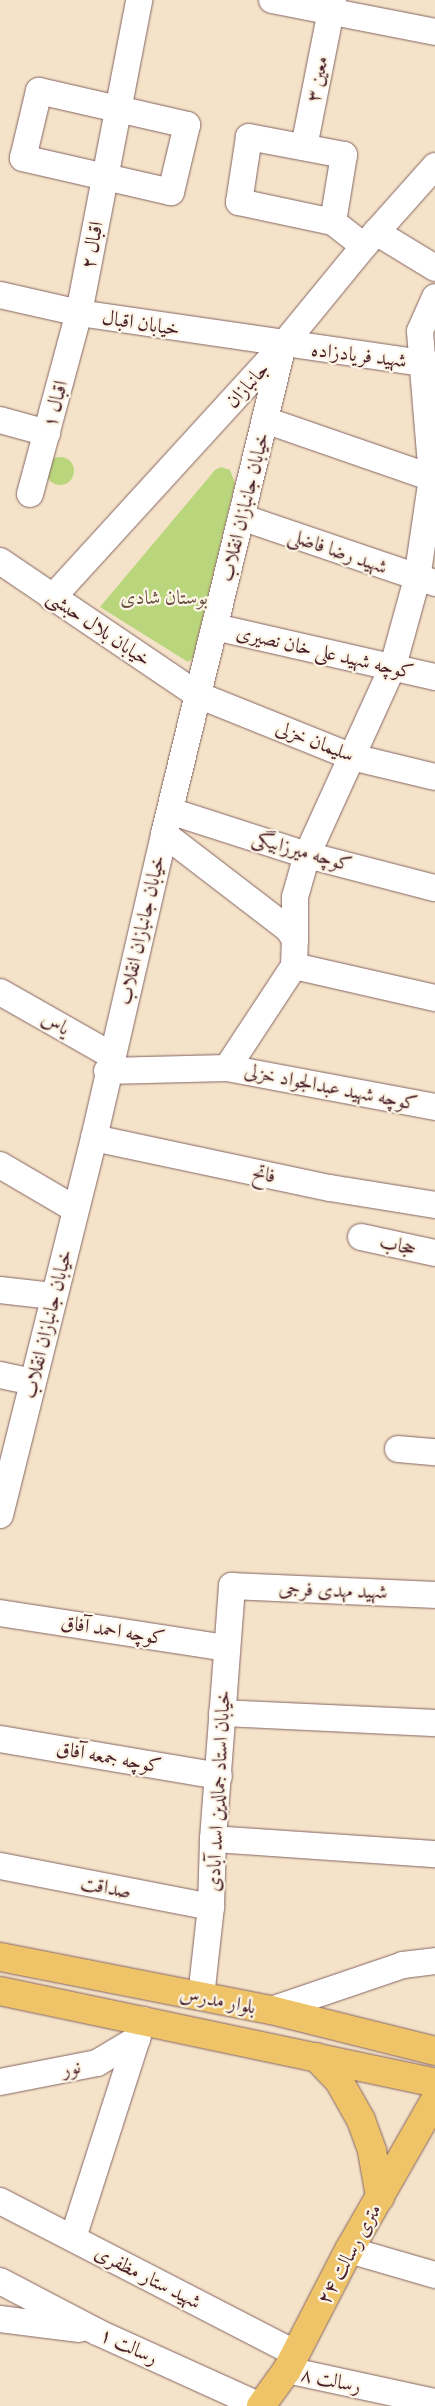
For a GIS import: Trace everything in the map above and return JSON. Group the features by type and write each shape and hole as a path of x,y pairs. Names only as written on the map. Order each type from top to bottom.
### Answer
{"main road":[{"name":"بلوار مدرس","path":"0,1957 271,2010 435,2051"},
{"path":"56,2002 64,1970"},
{"name":"بلوار مدرس","path":"0,1991 56,2002 140,2030 316,2057 435,2083"},
{"path":"316,2057 339,2081 361,2120 372,2151 380,2197"},
{"name":"۲۴ متری رسالت","path":"261,2406 291,2361 349,2250 435,2100"}],"street":[{"name":"اقبال ۲","path":"79,313 139,0"},
{"path":"272,0 332,6 435,32"},
{"name":"معین ۳","path":"304,148 332,6"},
{"path":"39,90 118,109 187,125 171,192 23,158 39,90"},
{"path":"333,222 344,155 249,137 239,202 333,222 435,268"},
{"name":"جانبازان","path":"52,598 283,345 370,239 435,166"},
{"name":"خیابان اقبال","path":"0,295 79,313 283,345"},
{"path":"227,1068 294,966 295,898 307,854 393,666 426,581 433,478 428,364 420,331 435,297"},
{"name":"اقبال ۱","path":"30,494 79,313"},
{"name":"شهید فریادزاده","path":"283,345 428,364"},
{"name":"خیابان جانبازان انقلاب","path":"0,1515 53,1296 94,1138 109,1063 283,345"},
{"path":"0,420 47,433"},
{"path":"265,420 433,478"},
{"name":"شهید رضا فاضلی","path":"241,518 426,581"},
{"name":"خیابان بلال حبشی","path":"0,562 198,695"},
{"name":"کوچه شهید علی خان نصیری","path":"215,627 435,677"},
{"name":"سلیمان خزلی","path":"198,695 352,757 435,777"},
{"path":"167,822 288,929 295,939"},
{"name":"کوچه میرزابیگی","path":"167,822 307,854 435,888"},
{"path":"294,966 435,998"},
{"name":"یاس","path":"0,992 109,1063"},
{"name":"کوچه شهید عبدالجواد خزلی","path":"109,1063 227,1068 435,1107"},
{"name":"فاتح","path":"94,1138 330,1188 435,1205"},
{"path":"0,1165 75,1209"},
{"name":"حجاب","path":"361,1237 435,1253"},
{"path":"0,1290 53,1296"},
{"path":"0,1375 32,1382"},
{"path":"398,1449 435,1452"},
{"name":"شهید مهدی فرجی","path":"232,1586 435,1595"},
{"name":"خیابان استاد جمالدین اسد آبادی","path":"201,1997 211,1907 213,1839 232,1586"},
{"name":"کوچه احمد آفاق","path":"0,1613 226,1648"},
{"path":"222,1713 435,1723"},
{"name":"کوچه جمعه آفاق","path":"0,1739 219,1776"},
{"path":"213,1839 435,1854"},
{"name":"صداقت","path":"0,1866 211,1907"},
{"path":"271,2010 403,1965 435,1961"},
{"path":"73,2238 140,2030"},
{"name":"نور","path":"0,2082 97,2063 140,2030"},
{"name":"شهید ستار مظفری","path":"0,2201 73,2238 291,2361"},
{"path":"349,2250 435,2274"},
{"name":"رسالت ۱","path":"0,2281 97,2332 261,2406"},
{"path":"0,2319 97,2332"},
{"name":"رسالت ۸","path":"291,2361 435,2402"}],"green space":[{"path":"60,457 70,461 74,471 70,481 60,485 50,481 46,471 50,461"},
{"name":"بوستان شادی","path":"221,467 230,470 235,483 193,658 188,662 100,607 215,470"}]}
